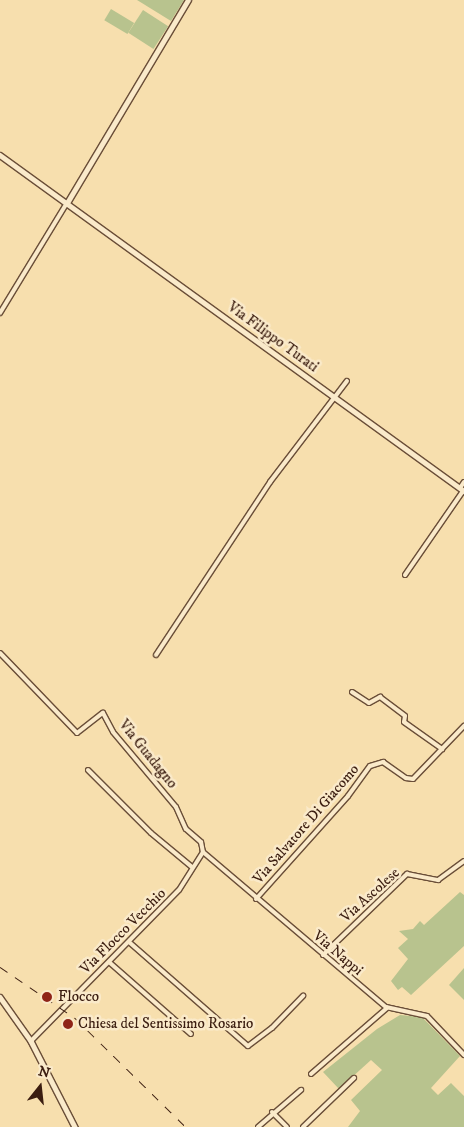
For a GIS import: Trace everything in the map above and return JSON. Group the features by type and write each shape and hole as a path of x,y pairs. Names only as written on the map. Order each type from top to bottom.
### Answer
{"street":[{"path":"0,314 188,0"},
{"name":"Via Filippo Turati","path":"0,154 462,490"},
{"path":"156,655 270,482 347,381"},
{"path":"405,575 462,490 464,482"},
{"name":"Via Guadagno","path":"0,653 77,733 103,713 113,732 176,807 186,829 201,842 203,852"},
{"path":"352,692 369,703 380,697 405,716 404,722 442,749"},
{"name":"Via Salvatore Di Giacomo","path":"256,899 348,796 370,766 382,762 411,780 464,726"},
{"path":"88,770 151,833 192,867"},
{"name":"Via Flocco Vecchio","path":"31,1041 179,890 203,852"},
{"name":"Via Nappi","path":"203,852 256,899 387,1008"},
{"name":"Via Ascolese","path":"323,955 407,874 428,880 442,879 464,861"},
{"path":"129,942 248,1046 272,1028 303,996"},
{"path":"109,962 191,1034"},
{"path":"0,997 31,1041 74,1127"},
{"path":"311,1074 387,1008 420,1012 464,1055"},
{"path":"302,1127 354,1078"},
{"path":"258,1127 272,1112 301,1090"},
{"path":"272,1112 287,1127"}],"green space":[{"path":"137,0 184,0 171,21"},
{"path":"111,9 134,23 127,34 104,20"},
{"path":"143,10 168,26 153,49 128,33"},
{"path":"460,892 464,895 464,946 411,995 402,987 398,990 391,981 408,959 398,948 408,939 399,931 413,929 420,921 424,925"},
{"path":"464,968 464,1000 449,985"},
{"path":"400,1015 422,1017 460,1056 431,1088 438,1095 451,1083 464,1096 464,1127 348,1127 360,1111 351,1100 382,1070 371,1060 339,1089 323,1072 377,1029"}],"railway":[{"path":"0,967 75,1018 186,1127"}],"place":[{"name":"Flocco","path":"47,997"},
{"name":"Chiesa del Sentissimo Rosario","path":"68,1024"}]}
